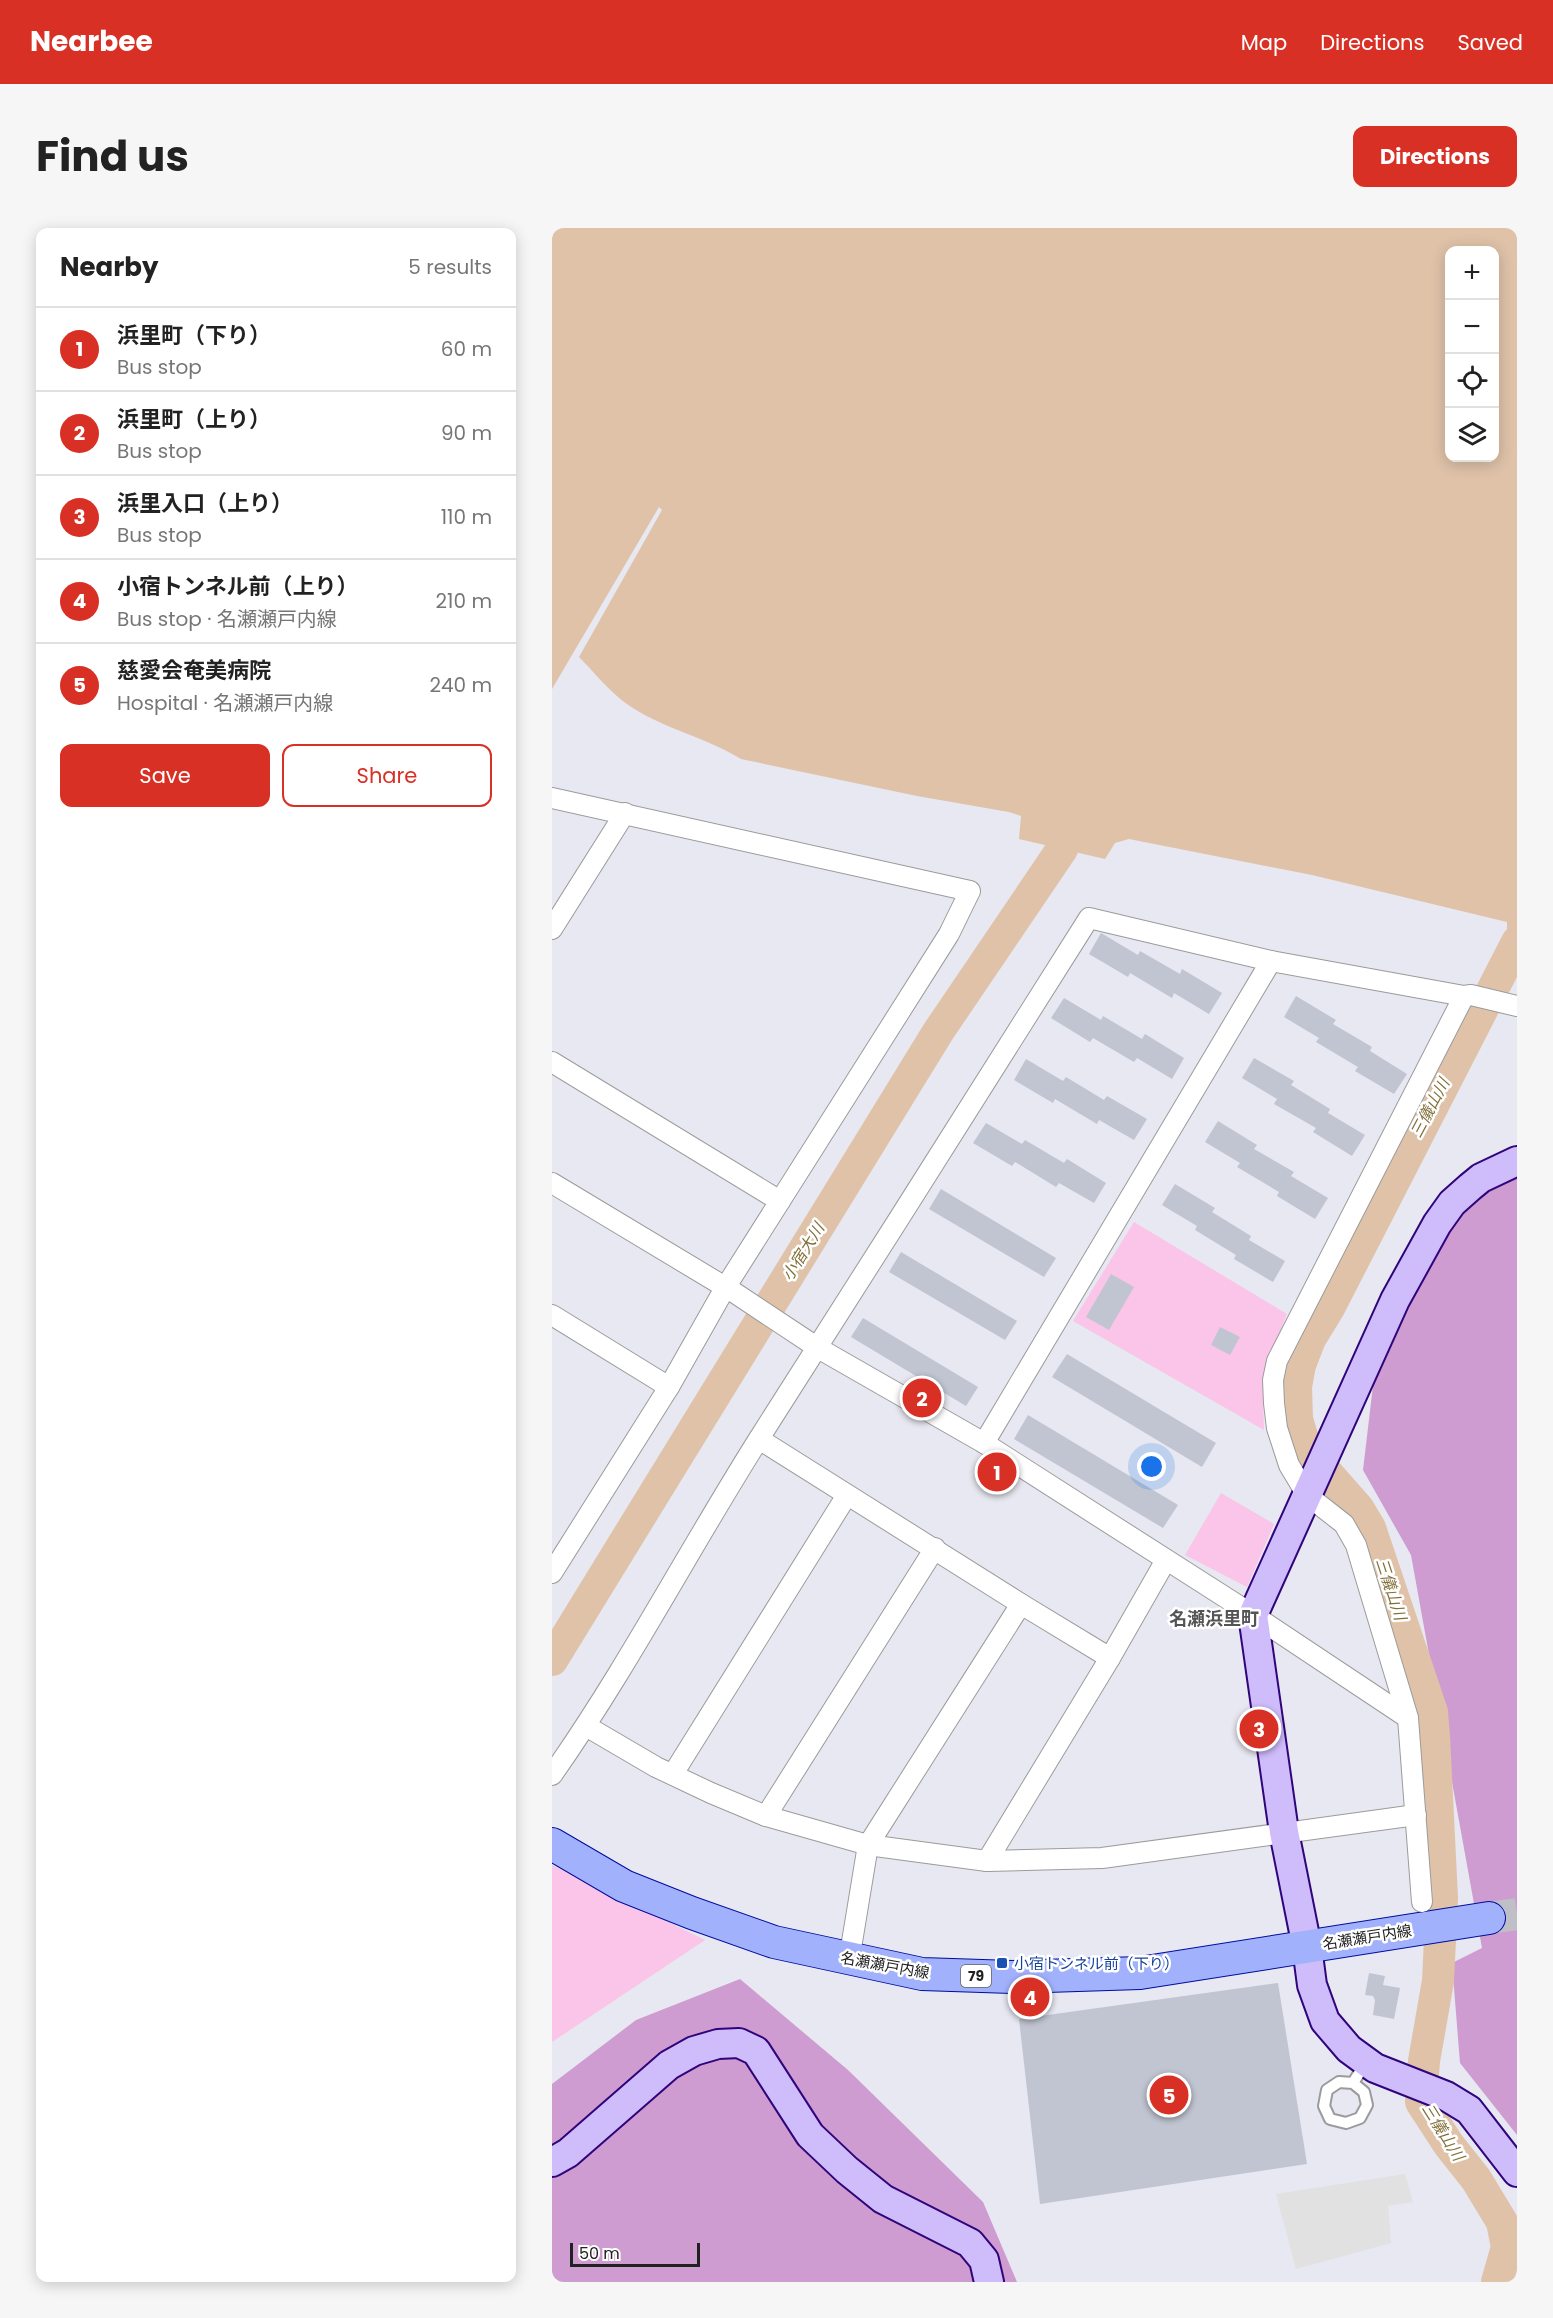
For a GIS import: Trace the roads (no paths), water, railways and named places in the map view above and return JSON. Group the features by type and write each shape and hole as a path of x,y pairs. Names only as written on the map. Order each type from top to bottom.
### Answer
{"main road":[{"name":"名瀬瀬戸内線","path":"552,1844 624,1886 774,1942 922,1974 1024,1977 1140,1973 1307,1947 1422,1916 1459,1924 1489,1918"}],"street":[{"path":"552,798 970,891 949,934 780,1201 730,1291 552,1573"},
{"path":"552,929 625,813"},
{"path":"552,1775 586,1726 813,1344 1089,918 1271,961 1468,995 1511,1005"},
{"path":"984,1443 1271,961"},
{"path":"1422,1916 1408,1718 1356,1545 1344,1524 1308,1492 1289,1465 1277,1428 1274,1380 1277,1361 1468,995"},
{"path":"552,1062 780,1201"},
{"path":"1517,1161 1470,1187 1452,1203 1437,1224 1395,1300 1253,1615 1284,1832 1312,1984 1325,2021 1348,2049 1360,2072 1375,2068 1446,2096 1469,2110 1517,2172"},
{"path":"552,1183 813,1344 984,1443 1253,1615 1408,1718"},
{"path":"552,1315 669,1387"},
{"path":"759,1438 1110,1658"},
{"path":"673,1774 847,1495"},
{"path":"766,1816 934,1548"},
{"path":"987,1861 1110,1658 1166,1560"},
{"path":"849,1960 868,1845 1021,1604"},
{"path":"586,1726 673,1774 766,1816 868,1845 987,1861 1102,1858 1416,1815"},
{"path":"552,2162 568,2153 669,2065 694,2051 718,2044 739,2043 756,2051 810,2135 847,2170 883,2199 970,2244 984,2260 989,2282"}],"lane":[{"path":"1360,2072 1367,2105 1360,2118 1346,2122 1330,2119 1324,2106 1326,2090 1360,2072"}],"waterway":[{"name":"小宿大川","path":"552,1660 938,1032 1062,849"},
{"name":"三儀山川","path":"1497,2282 1507,2247 1502,2222 1476,2179 1449,2145 1421,2102 1424,2061 1438,1981 1442,1898 1432,1712 1370,1528 1358,1508 1306,1449 1297,1419 1296,1387 1300,1365 1310,1339 1329,1308 1517,942"}],"tunnel":[{"path":"1489,1918 1517,1914"}],"place":[{"name":"浜里町（上り）","path":"922,1398"},
{"name":"浜里町（下り）","path":"997,1472"},
{"name":"浜里入口（上り）","path":"1259,1729"},
{"name":"小宿トンネル前（下り）","path":"1002,1963"},
{"name":"小宿トンネル前（上り）","path":"1030,1997"},
{"name":"慈愛会奄美病院","path":"1169,2095"}],"district":[{"name":"名瀬浜里町","path":"1214,1618"}]}
